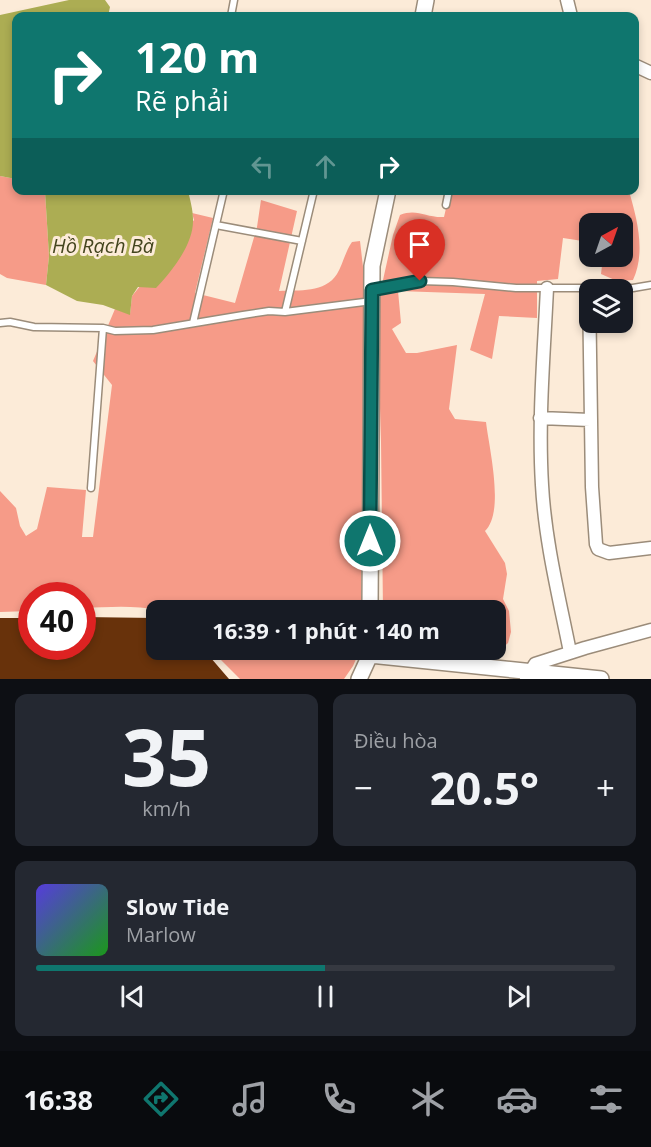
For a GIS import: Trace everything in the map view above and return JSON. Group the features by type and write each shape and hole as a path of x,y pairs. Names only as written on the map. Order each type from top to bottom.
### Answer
{"street":[{"path":"370,600 372,266 387,195"},
{"path":"547,288 540,418 542,486 551,559 570,652"},
{"path":"589,333 592,487 598,549 609,553 651,548"},
{"path":"540,418 590,420"},
{"path":"528,675 535,664 651,630"},
{"path":"358,679 366,660"},
{"path":"425,660 528,675 601,679"}],"lane":[{"path":"193,323 223,195"},
{"path":"285,312 313,195"},
{"path":"446,205 448,195"},
{"path":"216,225 302,241"},
{"path":"0,323 66,329 153,330 268,311 285,312 372,295 420,281 516,288 579,288"},
{"path":"633,288 651,285"},
{"path":"91,488 103,328"}],"shaded area":[{"path":"0,176 12,178 12,195 45,195 49,256 46,285 7,278 0,274"},
{"path":"449,195 630,195 635,213 640,247 633,280 612,279 601,274 602,267 633,267 633,213 579,213 579,240 563,238 558,279 537,281 537,318 499,316 492,359 470,350 485,294 398,291 401,323 392,329 406,353 457,345 449,409 455,419 486,422 495,495 491,522 485,531 505,563 507,574 504,600 383,600 377,307 393,235 400,215 412,212 444,217"},
{"path":"261,200 297,211 279,291 311,289 326,285 337,274 352,242 360,241 368,310 363,373 361,600 146,600 146,608 96,608 96,582 18,582 18,611 0,612 0,491 16,508 20,526 26,536 37,529 47,487 86,490 82,537 93,537 112,385 93,361 115,309 130,314 132,296 194,220 192,213 213,218 195,293 235,303 257,227"},
{"path":"506,605 509,611 511,632 506,645"},
{"path":"221,660 356,660 344,679 240,679"}],"water":[{"path":"69,0 105,0 110,7 109,12 14,12"},
{"path":"12,12 12,178 0,176 0,15"},
{"name":"Hồ Rạch Bà","path":"45,195 189,195 193,216 190,238 186,247 169,274 156,288 138,287 132,296 130,315 103,305 77,301 46,285 49,256"}],"building":[{"path":"96,617 146,618 146,660 213,660 229,679 0,679 0,618 18,618 18,660 96,660"}],"route":[{"path":"370,541 372,290 420,281"}]}
